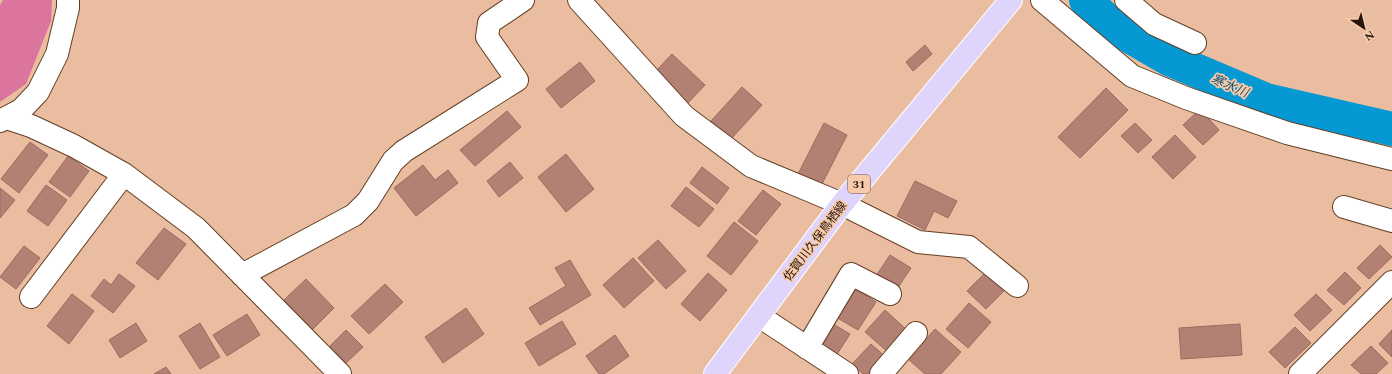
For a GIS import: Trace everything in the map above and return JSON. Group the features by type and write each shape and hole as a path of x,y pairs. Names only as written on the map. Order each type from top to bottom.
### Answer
{"main road":[{"name":"佐賀川久保鳥栖線","path":"715,374 842,204 1011,0"}],"street":[{"path":"4,120 21,110 38,92 57,54 68,8 68,0"},
{"path":"242,275 354,215 368,201 393,161 404,151 517,80 487,37 489,23 523,0"},
{"path":"579,0 684,116 751,166 842,204 918,242 969,247 1018,286"},
{"path":"1042,0 1132,76 1186,98 1287,133 1392,159"},
{"path":"1126,0 1154,24 1195,43"},
{"path":"4,120 31,126 74,146 124,174 196,228 340,374"},
{"path":"31,298 124,174"},
{"path":"1344,207 1392,221"},
{"path":"807,348 851,274 890,294"},
{"path":"1300,374 1392,282"},
{"path":"759,316 847,374"},
{"path":"881,374 916,333"}],"shaded area":[{"path":"3,0 52,0 51,21 26,84 0,102 0,5"}],"building":[{"path":"925,45 932,54 913,71 906,62"},
{"path":"672,54 705,85 686,105 654,73"},
{"path":"580,62 595,81 561,108 546,89"},
{"path":"742,87 762,105 731,139 711,121"},
{"path":"1106,88 1128,110 1080,158 1058,137"},
{"path":"1200,109 1219,130 1203,145 1183,125"},
{"path":"507,111 521,127 475,166 460,150"},
{"path":"824,123 847,135 821,186 798,174"},
{"path":"1135,123 1152,140 1138,153 1121,136"},
{"path":"1175,135 1196,157 1173,179 1152,157"},
{"path":"30,142 48,155 19,193 1,179"},
{"path":"566,154 594,189 566,212 538,177"},
{"path":"68,156 89,171 70,197 49,182"},
{"path":"510,162 523,178 499,197 487,181"},
{"path":"423,165 435,180 448,170 458,183 416,216 394,188"},
{"path":"702,167 729,188 717,204 690,183"},
{"path":"915,181 957,201 948,218 934,211 925,230 897,216"},
{"path":"46,185 67,200 48,226 27,211"},
{"path":"686,187 714,209 699,227 671,206"},
{"path":"0,188 15,200 0,218"},
{"path":"763,190 781,204 756,235 738,221"},
{"path":"734,222 758,241 731,275 707,256"},
{"path":"164,228 186,244 158,280 136,263"},
{"path":"658,240 686,271 666,289 638,258"},
{"path":"1380,245 1392,257 1369,279 1357,268"},
{"path":"24,246 40,258 16,289 0,277"},
{"path":"890,255 911,268 897,289 876,276"},
{"path":"633,258 654,281 624,308 603,285"},
{"path":"570,260 591,295 540,325 529,308 566,286 555,268"},
{"path":"987,271 1006,289 986,309 967,291"},
{"path":"1345,272 1361,288 1344,305 1327,290"},
{"path":"708,273 727,290 700,321 681,304"},
{"path":"119,274 135,286 113,313 91,296 104,279 111,285"},
{"path":"306,279 334,308 312,330 284,300"},
{"path":"385,284 403,302 369,334 351,316"},
{"path":"852,287 876,302 858,330 834,316"},
{"path":"72,294 94,311 69,344 47,326"},
{"path":"1316,294 1332,310 1310,331 1294,315"},
{"path":"969,303 991,322 968,348 946,329"},
{"path":"466,308 484,334 443,363 425,337"},
{"path":"885,310 908,331 889,353 865,332"},
{"path":"247,314 260,335 227,356 213,335"},
{"path":"562,321 576,344 539,366 525,343"},
{"path":"136,323 147,341 120,358 109,340"},
{"path":"200,323 220,357 200,369 179,336"},
{"path":"833,324 850,334 834,359 818,348"},
{"path":"1240,324 1242,355 1181,359 1179,328"},
{"path":"1295,327 1311,343 1285,368 1269,352"},
{"path":"935,329 961,352 941,374 925,374 908,359"},
{"path":"346,330 363,347 346,363 330,346"},
{"path":"1392,330 1392,357 1379,344"},
{"path":"615,335 629,356 604,374 599,374 586,356"},
{"path":"871,344 887,358 873,374 863,374 852,364"},
{"path":"1371,346 1388,363 1376,374 1361,374 1351,365"},
{"path":"166,367 171,374 154,374"}],"waterway":[{"name":"寒水川","path":"1086,0 1112,26 1169,59 1266,100 1392,129"}]}
